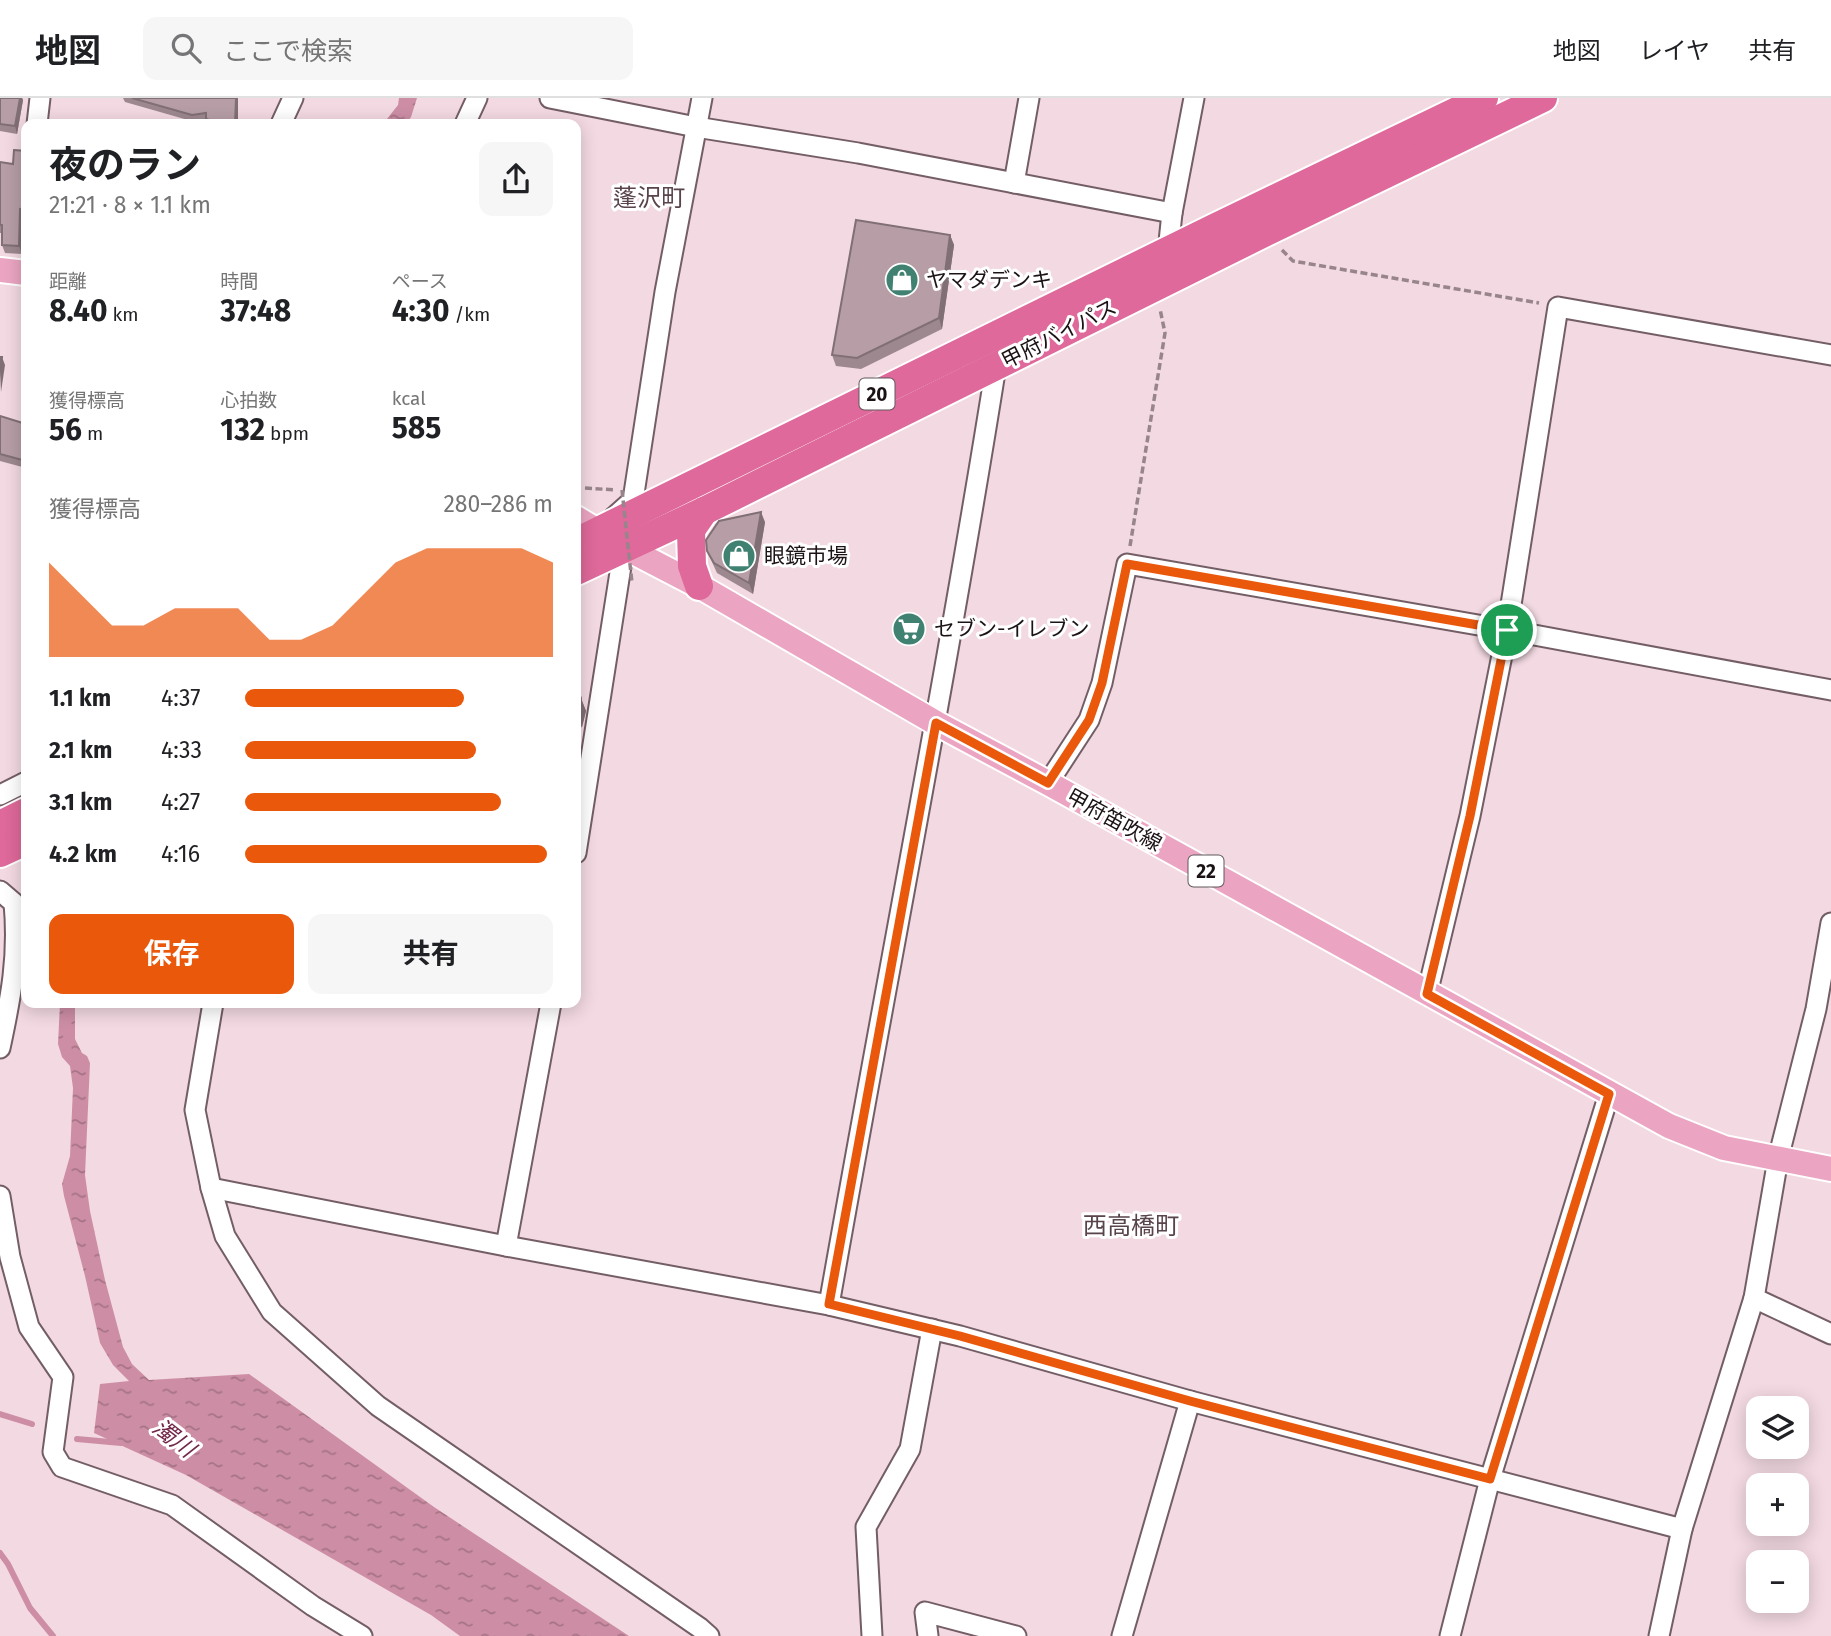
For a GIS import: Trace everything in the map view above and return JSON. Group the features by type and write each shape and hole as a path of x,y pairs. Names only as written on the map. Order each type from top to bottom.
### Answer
{"highway":[{"name":"甲府バイパス","path":"583,531 1484,98"},
{"name":"甲府バイパス","path":"581,568 704,511 1206,261 1543,98"},
{"path":"699,586 692,566 691,530 704,511"},
{"path":"0,825 21,814"},
{"path":"0,853 21,843"}],"main road":[{"path":"0,270 21,272"},
{"name":"甲府笛吹線","path":"583,531 624,547 699,586 936,723 1669,1126 1724,1148 1831,1169"}],"street":[{"path":"38,119 40,98"},
{"path":"283,119 293,98"},
{"path":"467,119 477,98"},
{"path":"550,98 696,127 859,153 1172,214"},
{"path":"583,531 633,500 665,292 702,98"},
{"path":"1014,183 1029,98"},
{"path":"1173,249 1172,214 1194,98"},
{"path":"1427,994 1470,816 1507,630 1558,306 1831,355"},
{"path":"829,1304 936,723 996,366"},
{"path":"581,821 624,547"},
{"path":"1048,783 1089,720 1102,683 1127,564 1831,690"},
{"path":"0,795 21,784"},
{"path":"0,891 14,903 16,928 14,980 0,1048"},
{"path":"1659,1636 1682,1529 1754,1298 1778,1159 1816,1009 1831,923"},
{"path":"212,1008 195,1110 211,1188 225,1236 272,1312 378,1406 709,1636"},
{"path":"506,1246 550,1008"},
{"path":"1450,1636 1490,1479 1609,1094"},
{"path":"211,1188 506,1246 829,1304 960,1336 1190,1401 1682,1529"},
{"path":"0,1196 10,1256 29,1327 63,1377 53,1451 62,1467 172,1504 313,1606 362,1636"},
{"path":"1754,1298 1831,1334"},
{"path":"872,1636 866,1527 909,1449 932,1329"},
{"path":"1122,1636 1190,1401"},
{"path":"928,1636 925,1612 1016,1636"}],"path":[{"path":"1264,233 1293,261 1558,306"},
{"path":"1127,564 1165,333 1162,283"},
{"path":"585,488 622,490 632,583"}],"water":[{"path":"399,98 417,98 410,119 387,119 398,105"},
{"name":"濁川","path":"60,1008 75,1008 75,1039 90,1063 85,1175 90,1211 123,1347 132,1364 149,1380 249,1374 434,1507 629,1636 460,1636 431,1615 186,1475 94,1433 100,1384 129,1381 113,1365 100,1343 64,1196 62,1184 70,1156 73,1088 70,1066 62,1057 58,1044"}],"building":[{"path":"0,98 20,98 15,126 0,124"},
{"path":"132,98 236,98 235,119 206,119 206,113 192,115"},
{"path":"14,150 21,151 19,246 2,245 0,225 0,162 13,164"},
{"path":"856,220 950,235 939,318 857,358 832,355"},
{"path":"0,416 21,422 21,460 0,454"},
{"path":"761,512 749,583 714,563 707,551 706,540 719,521"}],"waterway":[{"path":"0,1414 32,1424"},
{"path":"77,1439 121,1443"},
{"path":"0,1553 30,1608 53,1636"}],"place":[{"name":"ヤマダデンキ","path":"902,280"},
{"name":"眼鏡市場","path":"739,556"},
{"name":"セブン-イレブン","path":"909,629"}],"district":[{"name":"蓬沢町","path":"649,198"},
{"name":"西高橋町","path":"1131,1226"}],"route":[{"path":"1127,564 1507,630 1470,816 1427,994 1609,1094 1490,1479 1190,1401 960,1336 829,1304 936,723 1048,783 1089,720 1102,683 1127,564"}]}
